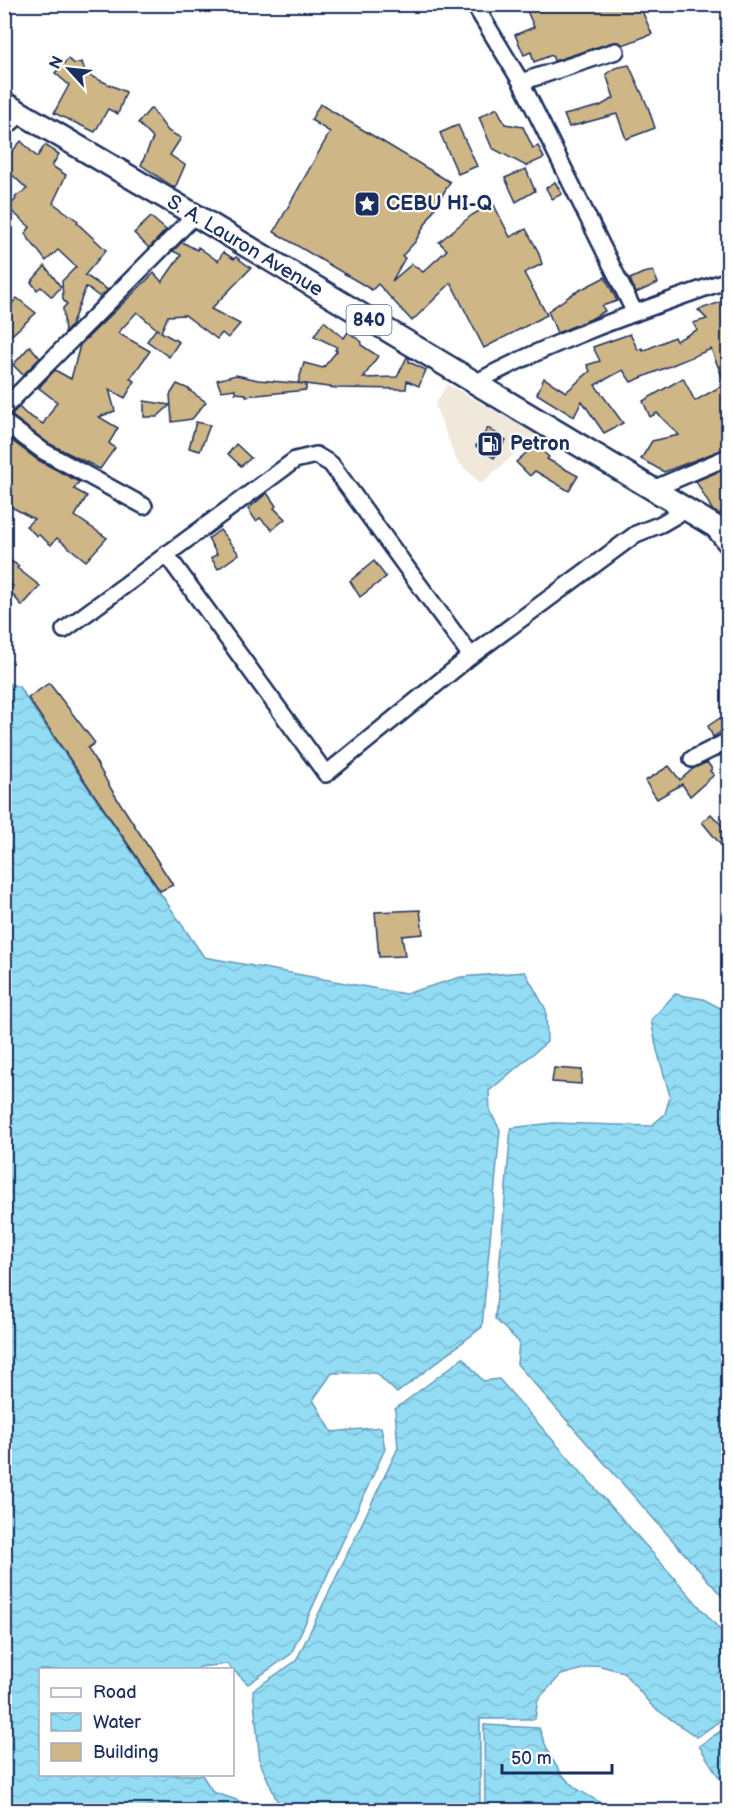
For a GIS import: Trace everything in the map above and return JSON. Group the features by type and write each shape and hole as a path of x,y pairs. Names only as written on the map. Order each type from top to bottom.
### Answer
{"highway":[{"name":"S. A. Lauron Avenue","path":"13,109 195,215 653,489 684,510 716,527 729,542"}],"street":[{"path":"474,4 521,82 635,313"},
{"path":"521,82 616,51"},
{"path":"4,129 13,109"},
{"path":"4,408 195,215"},
{"path":"475,383 510,364 635,313 729,280"},
{"path":"4,422 43,451 144,506"},
{"path":"64,630 294,460 316,455 331,464 471,656"},
{"path":"653,489 729,457"},
{"path":"166,554 326,774 471,656 636,534 661,524 684,510"},
{"path":"692,759 729,741"}],"shaded area":[{"path":"447,384 537,434 481,484 456,460 435,405"}],"water":[{"path":"4,682 19,687 204,957 405,994 461,977 525,972 546,1010 547,1042 489,1091 490,1111 500,1130 482,1327 397,1393 376,1373 332,1373 313,1400 332,1432 381,1427 385,1449 291,1654 248,1684 234,1668 227,1664 199,1668 39,1668 39,1776 203,1776 213,1792 266,1810 5,1810"},
{"path":"675,994 703,999 728,1012 728,1603 517,1364 519,1342 495,1319 511,1128 553,1123 651,1126 665,1114 670,1096 651,1020"},
{"path":"463,1358 483,1381 499,1379 728,1639 728,1715 697,1737 653,1707 623,1672 597,1665 561,1675 538,1699 535,1719 480,1719 480,1810 281,1810 260,1762 253,1690 296,1661 398,1448 395,1409"},
{"path":"484,1725 539,1728 549,1753 563,1776 576,1788 609,1807 610,1810 485,1810"},
{"path":"728,1726 728,1791 699,1746"}],"building":[{"path":"524,4 639,4 652,34 623,45 613,42 554,61 552,55 534,62 531,52 524,55 515,35 534,27"},
{"path":"68,59 75,64 82,62 86,74 126,92 118,114 108,109 95,132 54,113 69,85 55,73"},
{"path":"629,65 655,128 626,139 617,114 569,127 564,115 600,106 614,98 606,74 615,68"},
{"path":"320,104 450,182 415,242 402,256 405,258 392,281 412,264 423,272 447,250 439,242 472,215 493,203 510,237 526,229 538,251 542,264 524,273 547,315 484,348 451,283 412,321 378,284 372,290 274,232 330,132 311,120"},
{"path":"151,108 168,131 181,138 170,155 185,165 175,188 141,165 153,138 138,123"},
{"path":"497,108 505,124 523,127 533,148 538,146 544,158 526,166 492,148 479,117"},
{"path":"458,125 477,166 458,174 440,133"},
{"path":"21,141 37,157 45,145 59,154 52,166 66,175 53,203 78,221 77,223 106,250 85,275 108,290 100,297 86,287 71,326 65,333 63,308 67,304 63,300 62,281 76,267 58,250 46,261 25,234 30,227 8,208 16,199 15,197 27,189 4,167 4,161"},
{"path":"526,169 535,191 516,202 505,178"},
{"path":"555,182 562,194 552,199 546,188"},
{"path":"151,217 166,230 149,248 134,233"},
{"path":"182,242 197,250 198,247 218,261 223,252 234,259 236,257 251,268 211,309 240,324 228,338 222,333 217,339 185,315 168,316 161,332 179,342 169,357 147,341 156,329 159,331 137,312 118,333 150,351 130,379 135,381 125,398 109,389 115,411 99,417 118,428 109,443 115,448 100,469 48,443 11,415 19,407 43,424 57,402 39,388 42,384 55,370 71,379 80,345 154,273 162,282 181,255 173,251"},
{"path":"45,266 61,287 52,297 41,287 37,290 31,282"},
{"path":"653,271 658,283 636,293 630,279"},
{"path":"605,277 617,301 602,306 605,311 591,319 557,333 548,311 574,293"},
{"path":"17,298 36,313 4,342 4,312"},
{"path":"729,299 729,447 664,472 641,459 652,441 679,435 657,413 650,417 643,401 683,378 695,401 725,384 711,349 631,382 623,370 595,385 623,423 604,433 582,401 574,417 537,394 544,378 566,392 590,371 587,365 600,361 593,347 630,334 638,350 642,348 643,351 674,337 676,341 697,330 693,323 707,319 698,310"},
{"path":"324,321 344,338 348,332 362,342 361,345 378,356 363,378 397,377 407,357 409,362 426,370 419,386 407,381 406,389 336,388 298,383 304,363 323,368 337,351 335,350 337,347 314,336"},
{"path":"30,346 40,358 23,375 13,365"},
{"path":"236,375 258,380 306,384 306,390 246,396 246,394 235,393 235,389 221,391 217,380"},
{"path":"177,384 191,390 206,402 192,419 172,422 170,395"},
{"path":"144,401 170,405 157,417 144,417"},
{"path":"196,422 210,425 200,451 189,448"},
{"name":"Petron","path":"488,428 506,440 494,458 476,446"},
{"path":"4,435 38,460 79,482 74,489 87,496 75,516 107,538 86,561 57,538 51,545 39,535 37,536 26,526 34,519 4,503"},
{"path":"236,444 251,458 241,466 228,454"},
{"path":"535,445 549,457 547,459 578,476 569,491 535,471 530,476 516,462"},
{"path":"729,467 729,508 719,514 713,511 696,481"},
{"path":"267,493 276,506 274,508 285,519 272,530 260,518 256,521 248,509"},
{"path":"220,530 239,554 218,569 211,558 217,554 208,539"},
{"path":"4,557 19,566 17,568 40,586 22,606 9,590 13,586 4,581"},
{"path":"374,561 386,577 360,597 350,581"},
{"path":"49,683 95,743 88,748 113,792 173,885 160,891 28,698"},
{"path":"720,718 725,729 713,737 708,726"},
{"path":"707,762 714,775 690,796 682,784 657,799 645,781 669,766 680,780 694,768"},
{"path":"711,814 729,833 729,855 702,822"},
{"path":"420,910 423,934 402,936 405,956 379,957 375,912"},
{"path":"554,1068 582,1070 581,1084 552,1082"}],"place":[{"name":"CEBU HI-Q","path":"367,204"},
{"name":"Petron","path":"490,444"}]}
